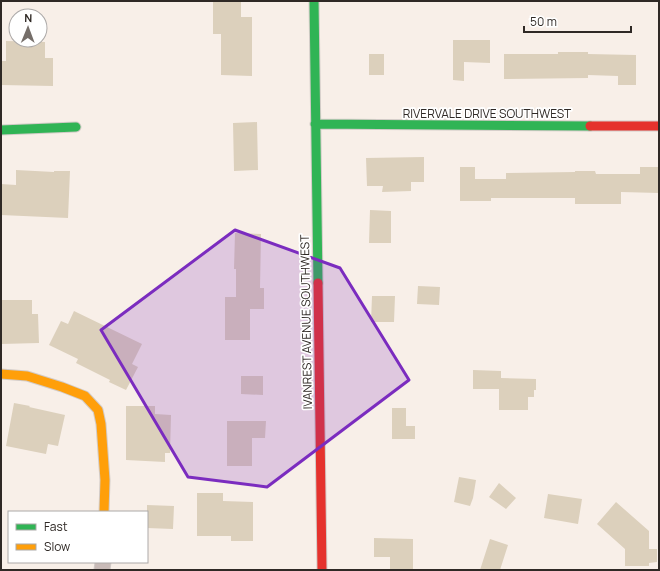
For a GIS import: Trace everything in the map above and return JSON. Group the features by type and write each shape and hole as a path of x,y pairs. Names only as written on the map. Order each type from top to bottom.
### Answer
{"street":[{"name":"IVANREST AVENUE SOUTHWEST","path":"314,1 322,570"},
{"name":"RIVERVALE DRIVE SOUTHWEST","path":"315,124 659,126"},
{"path":"1,130 76,127"},
{"path":"1,374 27,376 62,386 85,396 98,410 101,424 105,480 104,511"}],"highlighted area":[{"path":"235,230 340,268 409,380 267,487 188,477 101,330"}],"building":[{"path":"213,1 241,1 241,17 252,17 252,76 221,75 221,34 213,34"},
{"path":"453,40 490,40 490,63 464,62 464,81 453,80"},
{"path":"6,41 8,41 8,48 45,48 45,58 53,58 53,86 1,85 1,61 6,61"},
{"path":"558,52 636,55 636,85 618,85 618,76 588,75 588,78 504,79 504,54 558,54"},
{"path":"369,54 384,54 384,75 369,75"},
{"path":"257,122 258,170 234,171 233,123"},
{"path":"424,157 424,182 411,182 411,191 382,192 383,186 367,186 366,158"},
{"path":"460,167 475,167 475,179 506,179 506,173 595,171 596,174 640,174 640,167 659,167 659,193 621,192 621,204 575,204 575,198 491,198 491,201 460,201"},
{"path":"16,170 54,172 70,171 68,218 1,215 1,184 16,185"},
{"path":"370,210 391,211 391,243 369,243"},
{"path":"235,233 261,234 260,288 264,288 264,309 250,309 250,340 225,340 225,297 236,297 236,269 234,269"},
{"path":"418,286 440,287 439,305 417,304"},
{"path":"372,296 395,296 394,322 371,322"},
{"path":"1,300 32,300 32,314 38,314 39,343 1,344"},
{"path":"74,311 142,344 132,364 138,367 126,390 76,363 78,359 49,345 61,321 68,324"},
{"path":"473,370 501,371 501,378 536,379 536,390 534,390 534,397 528,397 528,410 499,410 499,389 473,389"},
{"path":"241,376 263,376 263,395 241,394"},
{"path":"14,403 65,415 58,446 48,444 46,454 6,446"},
{"path":"126,406 155,406 155,414 171,415 170,453 165,453 165,462 126,460"},
{"path":"392,408 406,408 406,426 415,426 415,439 392,439"},
{"path":"227,421 266,421 265,438 252,438 252,466 227,466"},
{"path":"459,477 476,480 470,506 454,502"},
{"path":"499,483 516,498 506,509 489,497"},
{"path":"197,493 223,493 223,501 253,502 253,541 231,541 231,536 197,536"},
{"path":"548,494 582,499 578,524 544,518"},
{"path":"616,502 649,531 649,549 657,549 657,562 649,563 649,566 625,566 625,549 597,524"},
{"path":"147,505 174,506 173,529 148,528"},
{"path":"374,538 413,539 413,570 390,570 390,557 374,557"},
{"path":"490,539 508,545 500,570 480,570"}],"traffic: fast":[{"path":"314,1 318,283"},
{"path":"315,124 590,126"},
{"path":"1,130 76,127"}],"traffic: slow":[{"path":"1,374 27,376 62,387 85,396 98,410 101,424 105,480 104,511"}],"traffic: jam":[{"path":"590,126 659,126"},
{"path":"318,283 322,570"}]}
